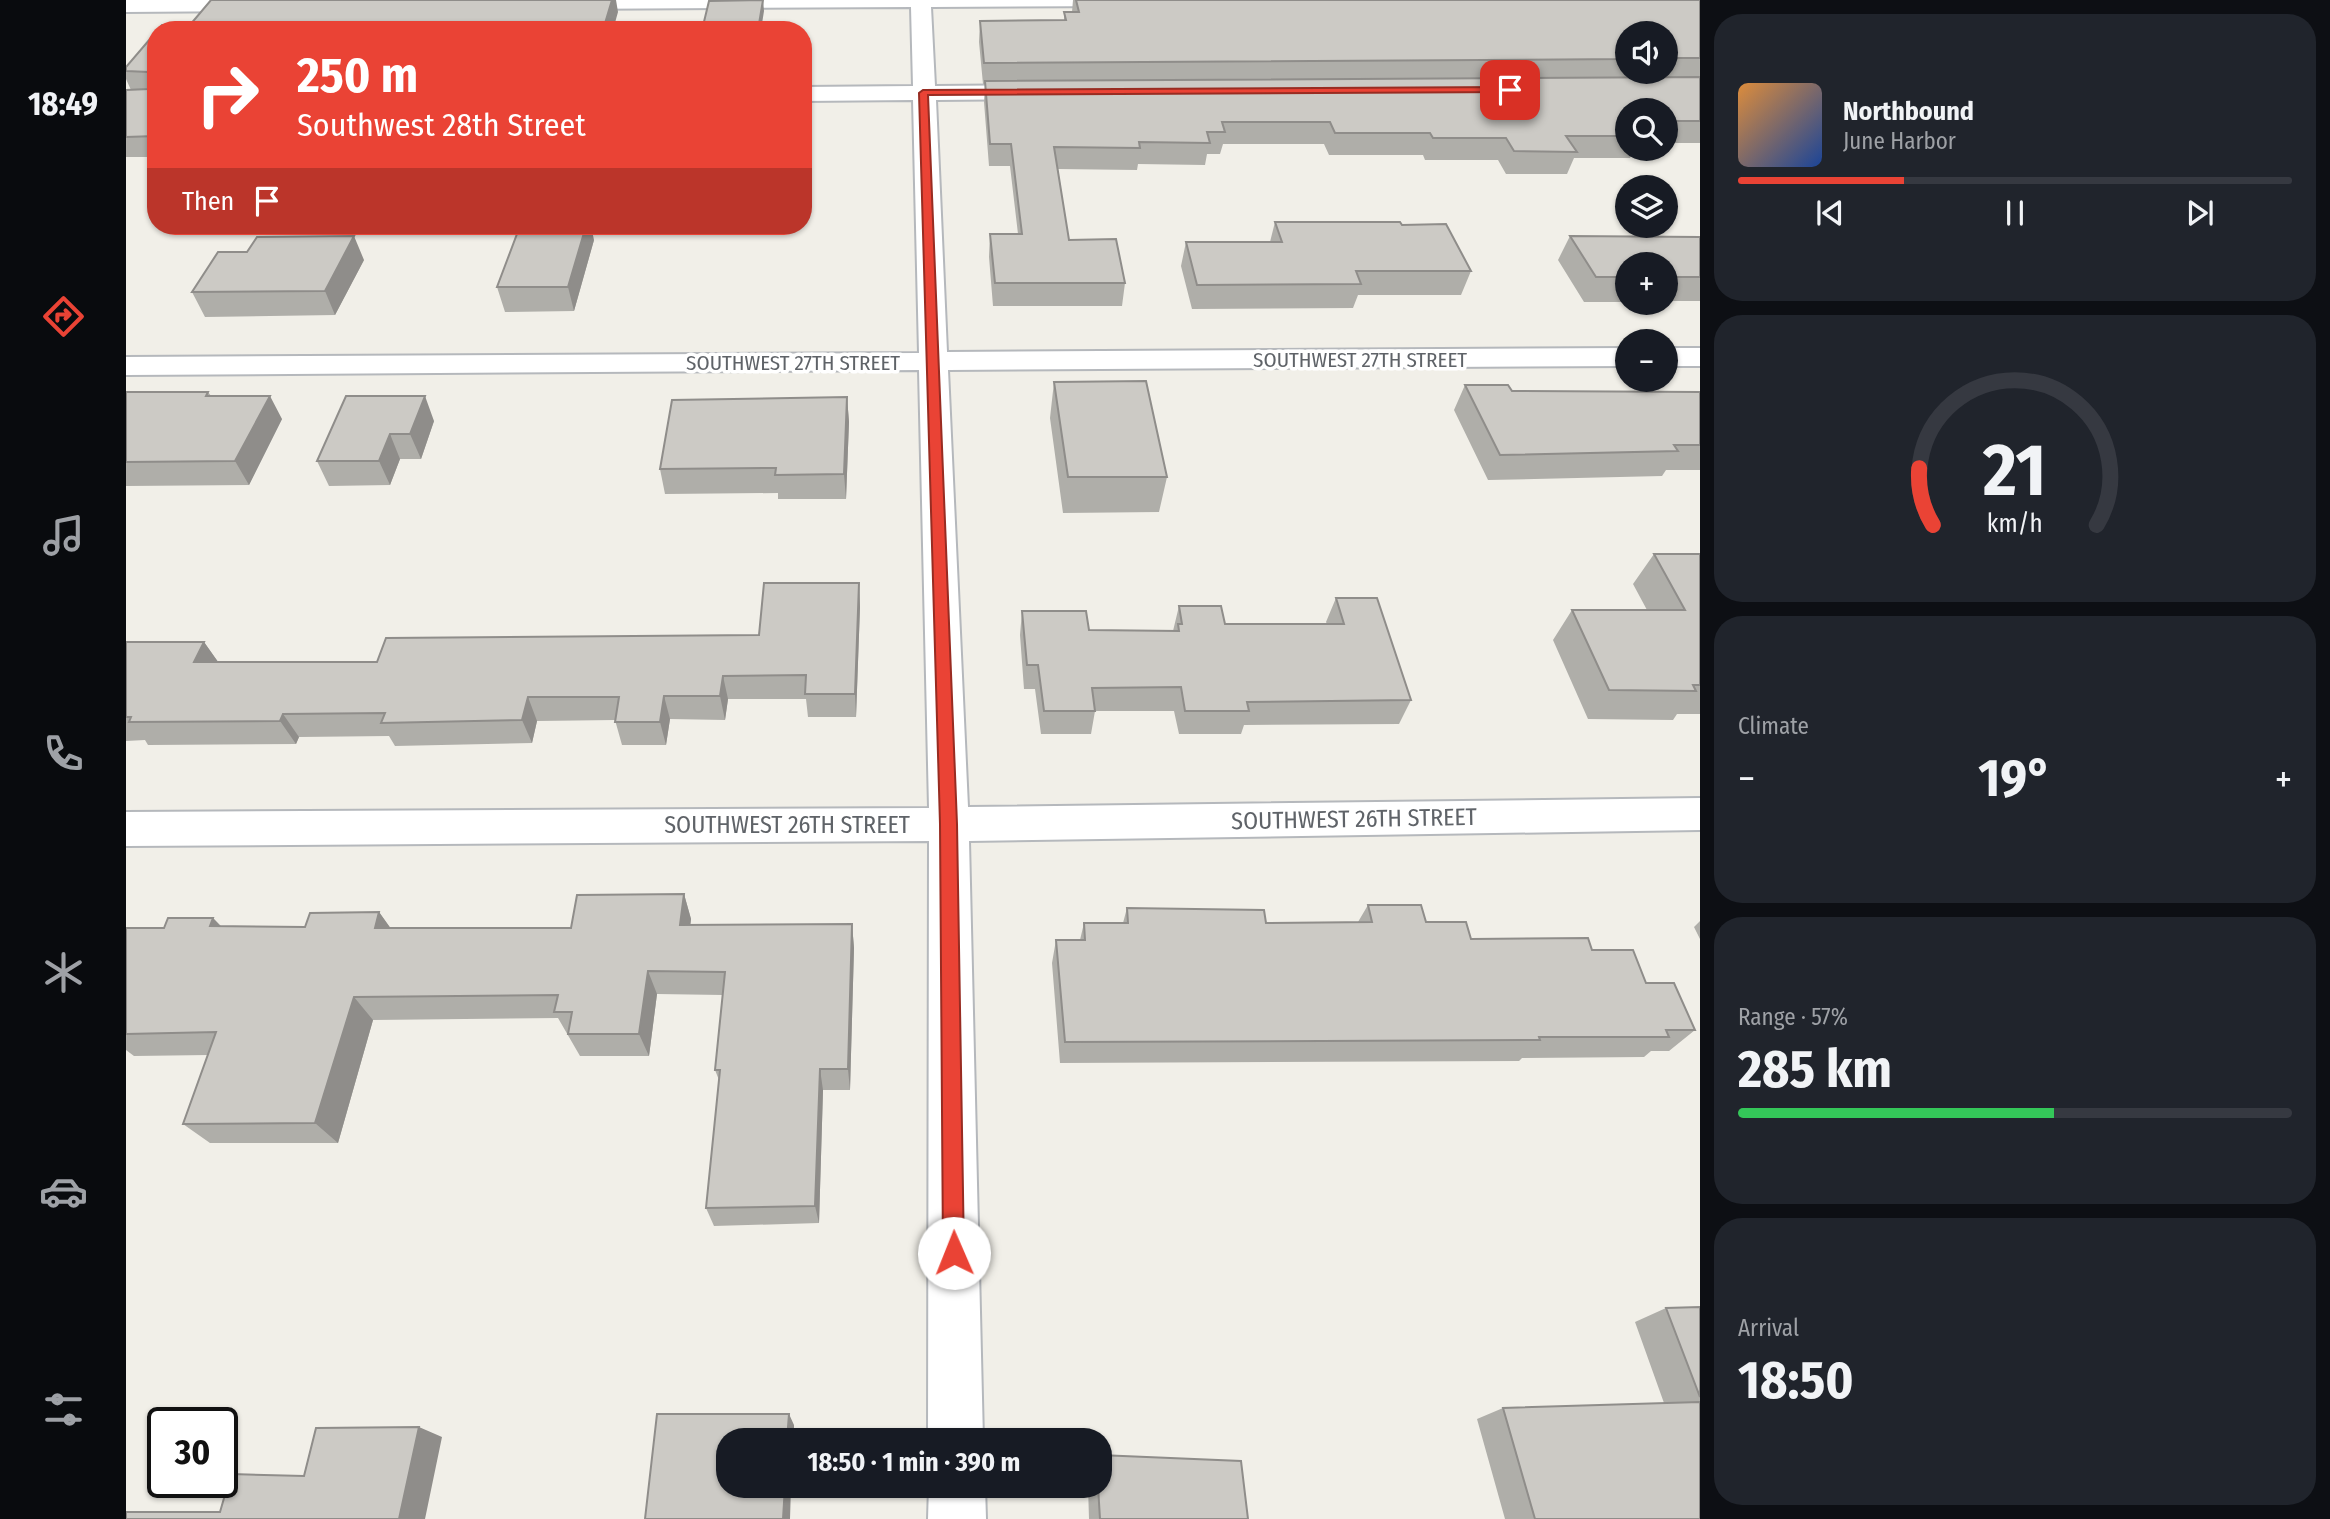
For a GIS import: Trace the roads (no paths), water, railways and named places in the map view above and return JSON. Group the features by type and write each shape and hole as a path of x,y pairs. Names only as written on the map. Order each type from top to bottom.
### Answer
{"street":[{"path":"126,6 131,0"},
{"path":"921,0 948,824 956,1428"},
{"path":"544,3 1152,0"},
{"path":"126,6 279,5"},
{"path":"812,94 1052,92"},
{"name":"SOUTHWEST 27TH STREET","path":"126,366 1615,357"},
{"path":"1678,357 1700,357"},
{"name":"SOUTHWEST 26TH STREET","path":"126,829 948,824 1700,814"},
{"path":"957,1498 957,1519"}]}
